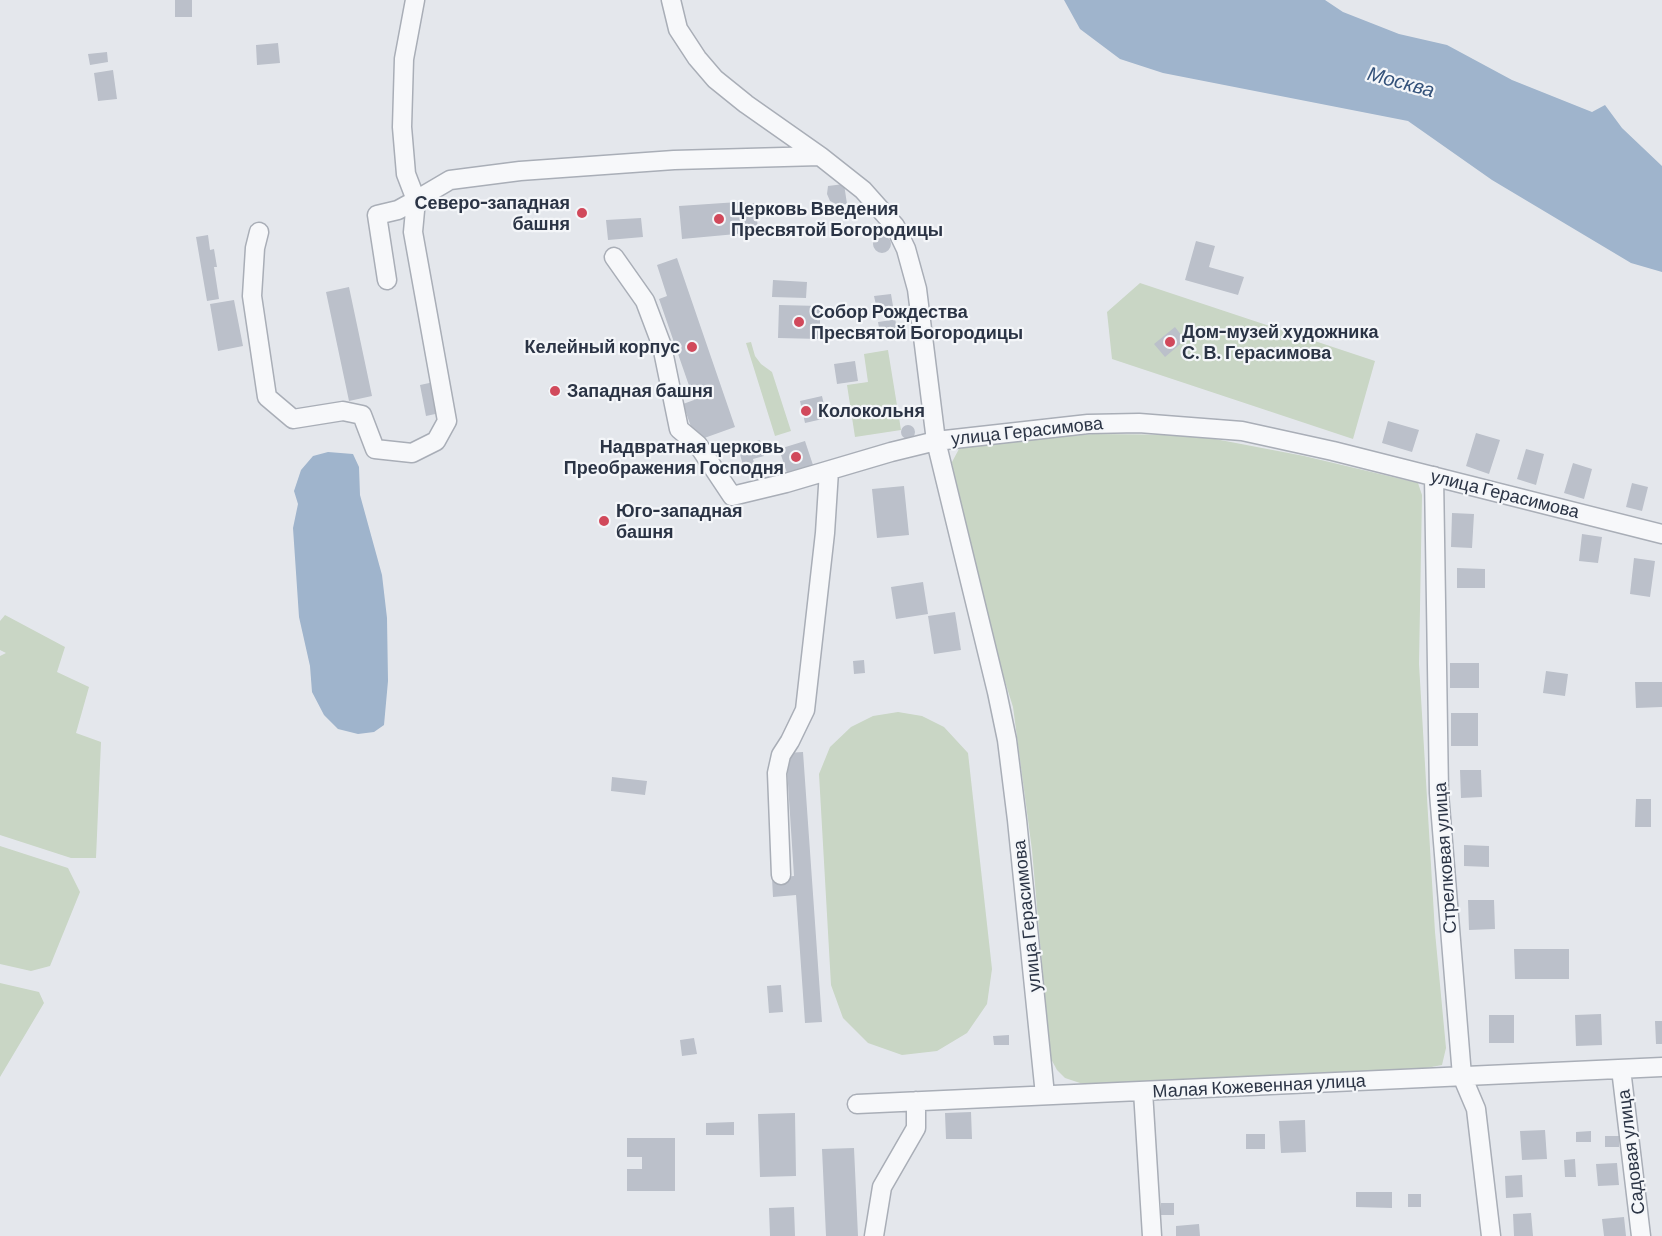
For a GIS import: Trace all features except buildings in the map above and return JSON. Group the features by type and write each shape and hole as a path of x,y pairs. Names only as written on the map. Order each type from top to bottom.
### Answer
{"street":[{"path":"259,231 255,248 252,296 267,398 293,419 343,411 362,415 375,449 412,453 436,441 447,421 413,231 416,200 406,174 402,127 404,59 415,0"},
{"path":"614,256 645,301 662,346 679,429 698,445 732,496 936,441 917,289 906,249 895,226 863,190 820,156 746,104 716,79 697,58 682,36 671,0"},
{"path":"387,280 377,215 398,210 450,180 520,171 674,160 820,156"},
{"name":"улица Герасимова","path":"1045,1095 1007,740 936,441 1088,424 1139,423 1242,431 1434,476 1662,534"},
{"path":"781,875 777,773 781,755 805,710 825,533 829,471"},
{"name":"Стрелковая улица","path":"1434,476 1438,793 1462,1076 1476,1109 1491,1236"},
{"name":"Малая Кожевенная улица","path":"857,1104 1662,1067"},
{"name":"Садовая улица","path":"1621,1069 1641,1236"},
{"path":"1143,1091 1152,1236"},
{"path":"874,1236 882,1187 916,1128 916,1101"}],"green space":[{"path":"1140,283 1375,361 1353,439 1112,359 1107,312"},
{"path":"751,342 755,356 772,372 791,431 775,436 746,343"},
{"path":"888,350 901,430 855,437 847,385 868,382 864,354"},
{"path":"1093,434 1194,435 1304,456 1418,483 1422,495 1419,664 1435,932 1446,1048 1442,1065 1421,1069 1101,1086 1065,1078 1057,1070 1050,1057 1032,850 1013,707 997,656 954,482 952,462 959,449 974,445"},
{"path":"5,615 65,647 57,672 89,687 76,733 101,742 96,858 71,858 0,835 0,656 6,653 0,650 0,621"},
{"path":"898,712 922,716 944,727 968,753 992,969 987,1004 967,1033 937,1051 902,1055 868,1043 843,1018 831,985 819,774 830,747 851,727 873,716"},
{"path":"0,846 68,868 80,892 50,966 31,971 0,964"},
{"path":"0,983 39,992 44,1003 0,1077"}],"water":[{"name":"Москва","path":"1064,0 1325,0 1343,12 1399,34 1447,45 1512,80 1592,112 1605,105 1622,128 1662,166 1662,272 1631,263 1492,180 1408,121 1163,73 1120,59 1080,29"},
{"path":"328,452 353,454 359,467 360,495 382,575 387,618 388,681 384,725 374,732 358,734 338,729 324,715 312,692 310,666 299,617 293,528 298,504 294,491 301,470 313,456"}],"place":[{"name":"Северо-западная башня","path":"582,213"},
{"name":"Церковь Введения Пресвятой Богородицы","path":"719,219"},
{"name":"Собор Рождества Пресвятой Богородицы","path":"799,322"},
{"name":"Дом-музей художника С. В. Герасимова","path":"1170,342"},
{"name":"Келейный корпус","path":"692,347"},
{"name":"Западная башня","path":"555,391"},
{"name":"Колокольня","path":"806,411"},
{"name":"Надвратная церковь Преображения Господня","path":"796,457"},
{"name":"Юго-западная башня","path":"604,521"}]}
